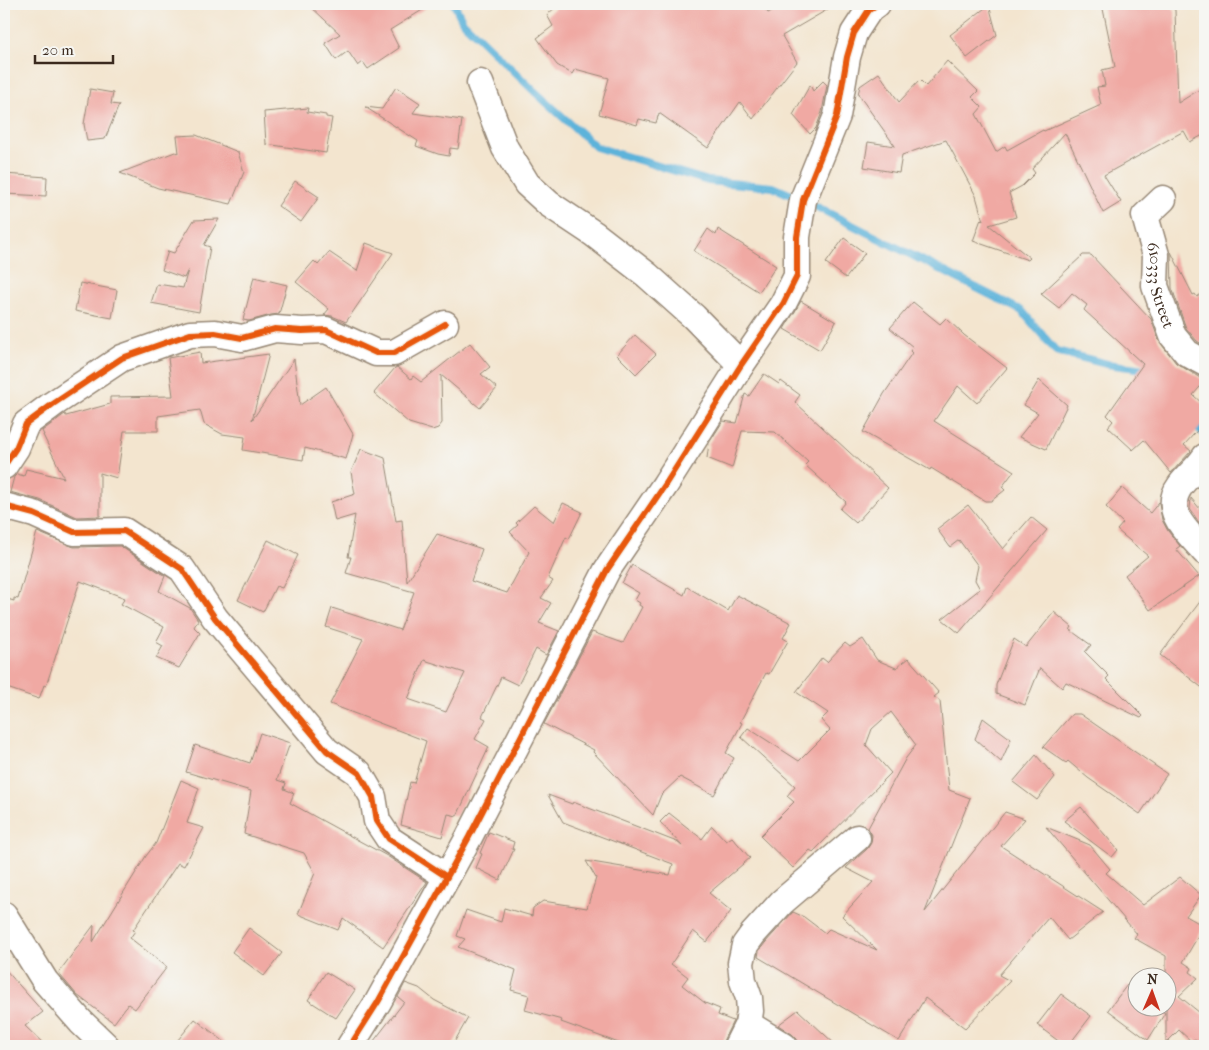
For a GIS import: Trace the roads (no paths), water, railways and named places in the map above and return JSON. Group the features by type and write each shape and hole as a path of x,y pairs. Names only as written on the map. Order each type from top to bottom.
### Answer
{"street":[{"path":"350,1046 378,1002 448,877 606,570 665,485 783,304 796,276 797,238 803,200 837,116 847,57 854,33 869,10 877,4"},
{"path":"480,84 505,148 527,184 549,204 594,234 647,275 694,317 742,365"},
{"name":"610333 Street","path":"1163,199 1145,216 1156,255 1155,286 1173,336 1187,353 1205,363"},
{"path":"4,466 16,448 26,424 53,404 122,358 190,334 215,333 242,338 275,329 326,330 376,353 394,353 446,324"},
{"path":"1205,457 1179,487 1172,507 1177,518 1205,552"},
{"path":"4,506 34,514 74,532 124,531 182,568 215,618 327,751 359,773 373,797 377,820 389,839 448,877"},
{"path":"784,1046 743,1035 750,1011 741,963 745,946 753,934 782,902 857,838"},
{"path":"4,916 45,981 81,1022 106,1046"}],"waterway":[{"path":"454,4 463,22 534,91 596,147 708,181 773,187 803,200 1022,311 1056,351 1107,364 1144,369 1147,372"},
{"path":"1193,423 1205,434"},
{"path":"1197,484 1205,483"}]}
